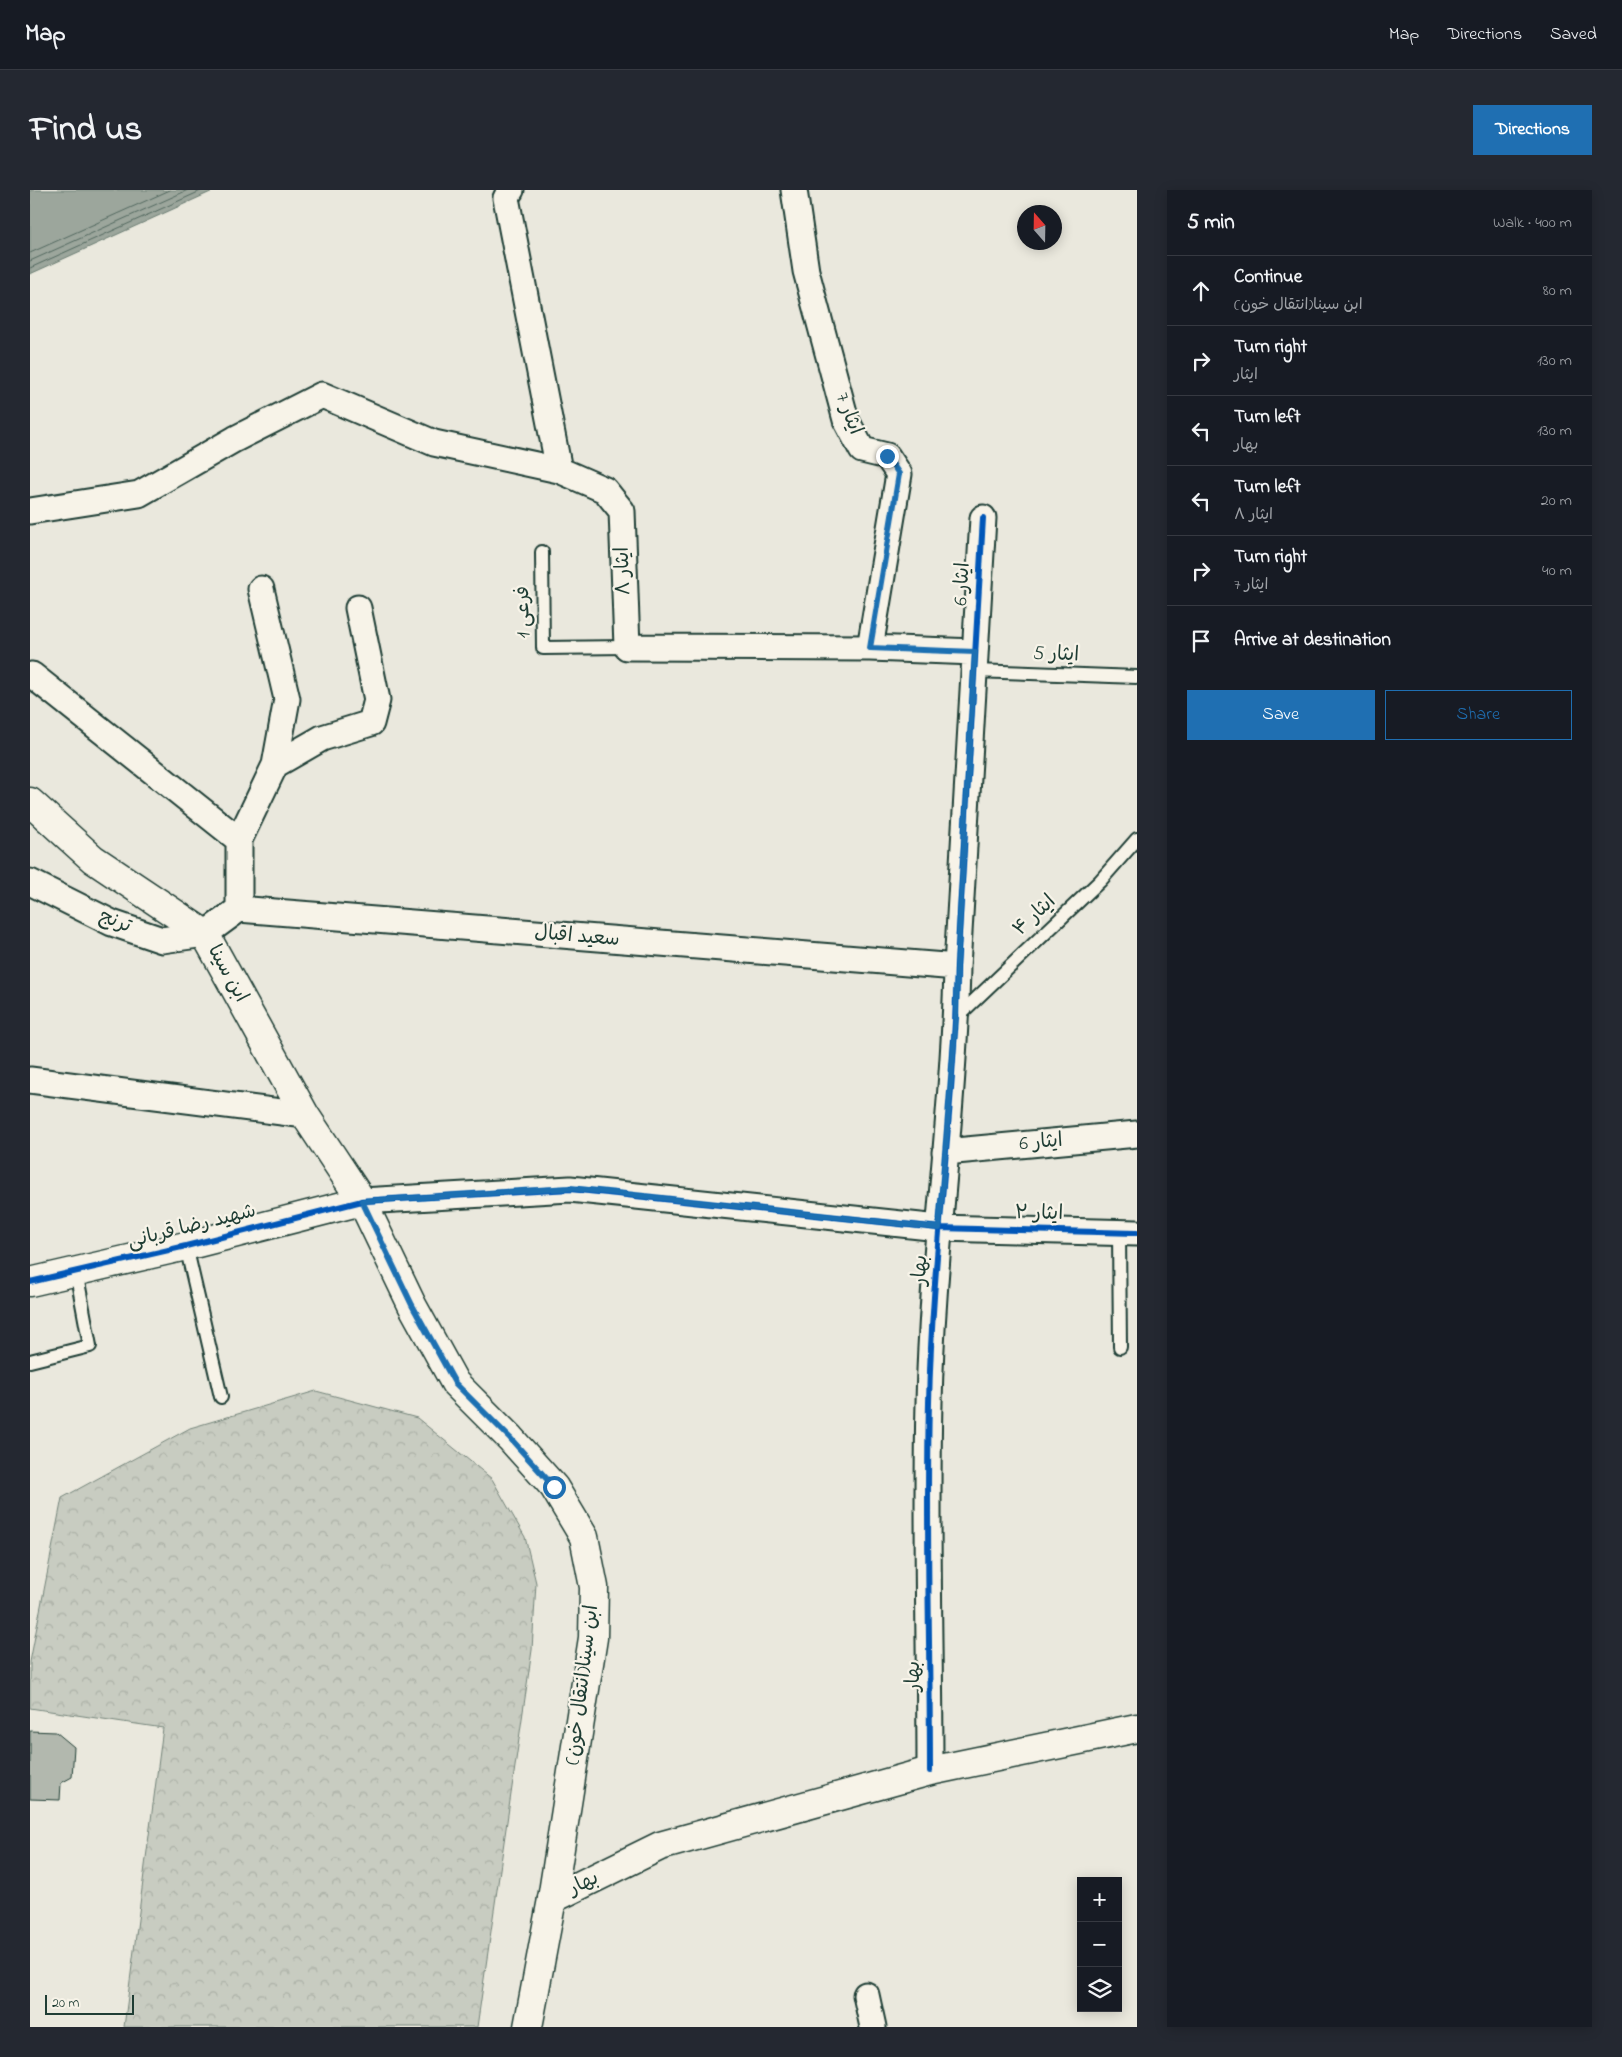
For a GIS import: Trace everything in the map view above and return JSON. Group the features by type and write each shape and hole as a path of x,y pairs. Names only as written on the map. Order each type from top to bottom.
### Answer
{"main road":[{"name":"ابن سینا","path":"30,802 92,859 205,934 305,1115 362,1201"},
{"name":"شهید رضا قربانی","path":"30,1282 186,1246 362,1201"},
{"name":"ابن سینا(انتقال خون)","path":"362,1201 412,1305 455,1383 510,1438 554,1487 584,1537 594,1587 593,1638 552,1899 528,2027"},
{"name":"بهار","path":"552,1899 660,1846 930,1770 1137,1728"}],"street":[{"path":"511,190 506,198 559,470"},
{"name":"ایثار 7","path":"794,190 806,271 846,420 862,450 887,456 899,474 870,648"},
{"name":"ایثار ۸","path":"30,511 139,494 235,439 322,395 434,442 559,470 606,490 622,511 627,648"},
{"name":"ایثار 6","path":"975,662 983,518"},
{"path":"205,934 239,909 239,840 275,765 287,699 261,589"},
{"path":"275,765 322,738 372,723 377,700 358,608"},
{"path":"627,648 870,648 975,662"},
{"name":"بهار","path":"930,1770 929,1402 944,1152 956,1018 957,967 975,662"},
{"path":"32,675 239,840"},
{"name":"ترنج","path":"30,882 112,923 162,940 205,934"},
{"name":"سعید اقبال","path":"239,909 957,967"},
{"path":"30,1080 305,1115"},
{"name":"ایثار 6","path":"944,1152 1137,1134"},
{"name":"ایثار ۲","path":"362,1201 570,1188 939,1228 1128,1232"},
{"path":"866,1995 873,2027"}],"lane":[{"name":"فرعی 1","path":"542,552 544,648 627,648"},
{"name":"ایثار 5","path":"975,662 1137,677"},
{"name":"ایثار ۴","path":"956,1018 1100,881 1137,839"},
{"path":"1120,1347 1128,1232"},
{"path":"186,1246 221,1397"},
{"path":"30,1360 90,1346 76,1271"}],"green space":[{"path":"316,1391 417,1418 492,1479 525,1537 536,1583 532,1650 477,2027 124,2027 163,1728 30,1708 30,1662 62,1498 190,1428"}],"water":[{"path":"30,190 215,190 30,274"}],"building":[{"path":"30,1731 56,1732 74,1747 72,1777 61,1783 60,1800 30,1799"}],"cycle path":[{"path":"930,1771 928,1495 931,1348 952,1076 983,518"},
{"path":"30,1282 186,1246 362,1201 570,1189 939,1228 1137,1233"}],"route":[{"path":"554,1487 510,1438 455,1383 412,1305 362,1201 570,1188 939,1228 956,1018 957,967 975,652 870,648 899,474 887,456"}]}
